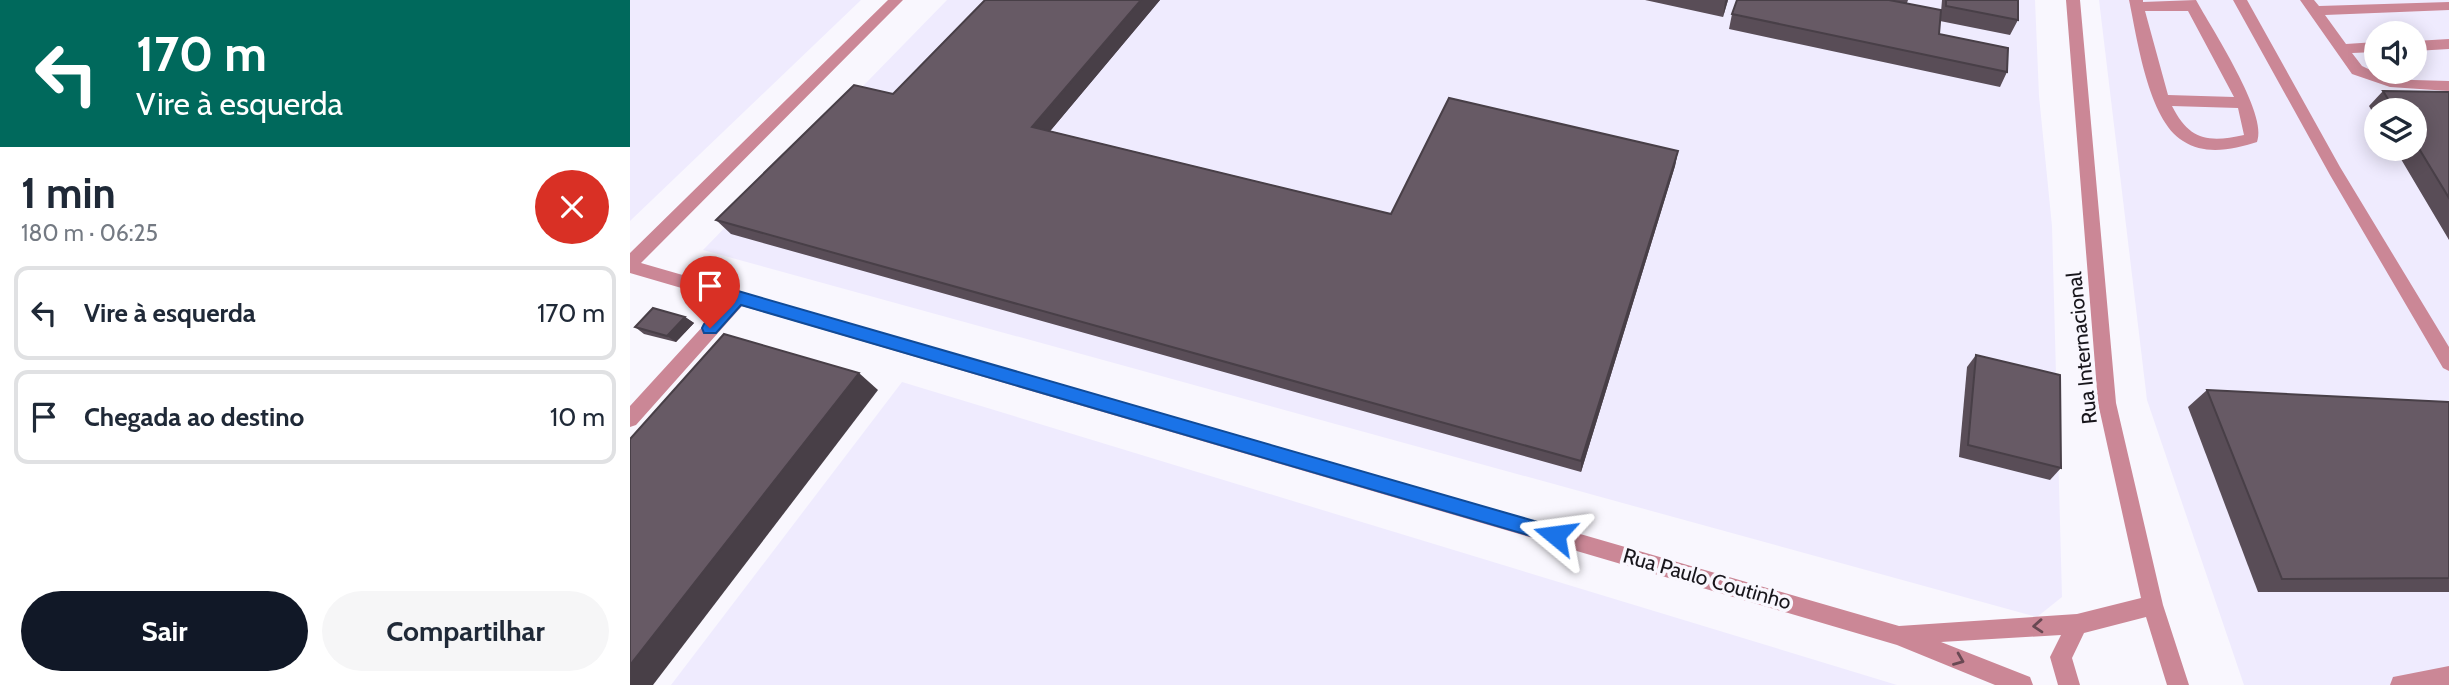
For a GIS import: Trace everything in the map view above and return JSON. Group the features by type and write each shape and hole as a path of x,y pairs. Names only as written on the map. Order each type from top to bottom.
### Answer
{"street":[{"path":"630,265 897,0"},
{"name":"Rua Internacional","path":"2073,0 2107,402 2153,605 2178,685"},
{"path":"2240,0 2334,171 2449,363"},
{"path":"2137,3 2191,3 2244,103 2252,124 2252,138 2231,145 2205,143 2183,135 2171,120 2164,100 2137,3"},
{"path":"2311,6 2449,6"},
{"path":"2311,6 2357,70 2393,83 2449,86"},
{"path":"2427,45 2449,44"},
{"path":"2342,49 2364,48"},
{"path":"2164,100 2244,103"},
{"name":"Rua Paulo Coutinho","path":"630,265 1897,635 2022,685"},
{"path":"630,419 738,298"},
{"name":"Rua Paulo Coutinho","path":"1897,635 2077,624 2153,605"},
{"path":"2069,685 2060,657 2077,624"},
{"path":"2401,685 2449,677"}],"shaded area":[{"path":"630,0 861,0 630,221"},
{"path":"947,0 2035,0 2039,96 2052,226 2062,597 2037,617 703,250"},
{"path":"2099,0 2449,0 2449,685 2244,685 2147,400"},
{"path":"902,382 1897,685 671,685"}],"building":[{"path":"985,0 1141,0 1032,127 1391,214 1449,98 1678,151 1581,461 716,220 854,85 893,94"},
{"path":"1737,0 1889,0 1941,10 1939,34 2008,48 2007,72 1732,14"},
{"path":"1946,0 2018,0 2018,20 1946,6"},
{"path":"2383,91 2449,92 2449,198 2427,161 2427,98 2387,98"},
{"path":"653,308 685,317 667,336 635,327"},
{"path":"724,334 859,373 630,665 630,439"},
{"path":"1976,355 2060,375 2061,468 1968,445"},
{"path":"2207,390 2449,402 2449,578 2282,579"}],"route":[{"path":"710,328 738,298 1555,535"}]}
